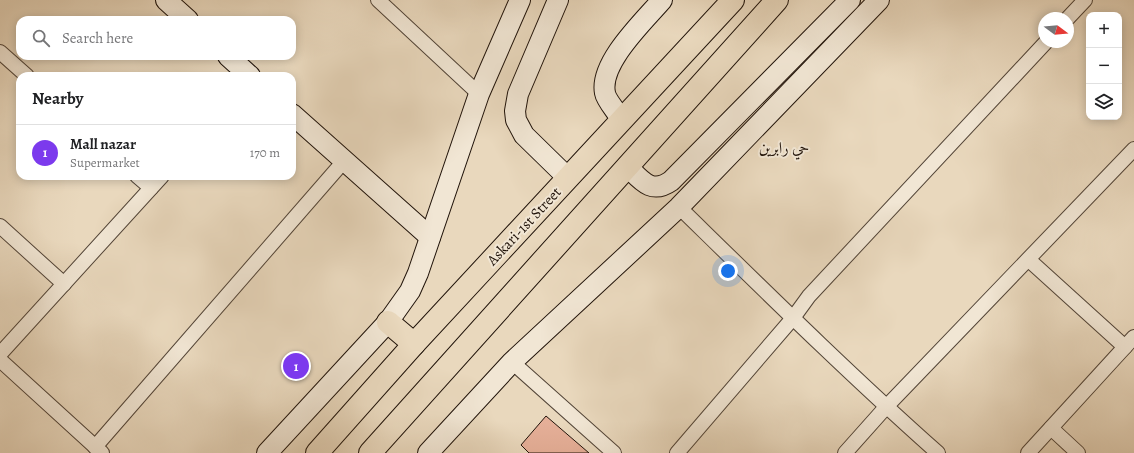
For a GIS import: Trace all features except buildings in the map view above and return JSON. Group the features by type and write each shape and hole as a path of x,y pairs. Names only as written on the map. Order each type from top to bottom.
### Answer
{"main road":[{"name":"Askari-1st Street","path":"317,453 414,344 621,119 733,0"},
{"path":"370,453 777,0"},
{"path":"388,322 414,344"}],"street":[{"path":"166,0 184,16"},
{"path":"378,0 479,94"},
{"path":"267,453 388,322 410,290 418,273 479,94 520,0"},
{"path":"558,0 518,94 515,111 516,120 524,135 568,178"},
{"path":"621,119 605,94 604,79 609,66 617,53 662,0"},
{"path":"627,166 646,185 660,187 672,181 850,0"},
{"path":"428,453 512,362 679,207 879,0"},
{"path":"1074,12 1085,0"},
{"path":"677,453 793,318 809,296 1040,48"},
{"path":"0,52 22,72"},
{"path":"232,60 246,72"},
{"path":"296,118 430,237"},
{"path":"845,453 886,407 1134,149"},
{"path":"0,360 99,450 344,161"},
{"path":"142,180 151,188"},
{"path":"0,354 158,180"},
{"path":"679,207 886,407 938,453"},
{"path":"0,226 64,284"},
{"path":"1028,260 1130,342 1028,453"},
{"path":"512,362 614,453"},
{"path":"1051,428 1078,453"}],"place":[{"name":"Mall nazar","path":"296,366"}],"district":[{"name":"حي رابرين","path":"784,147"}]}
